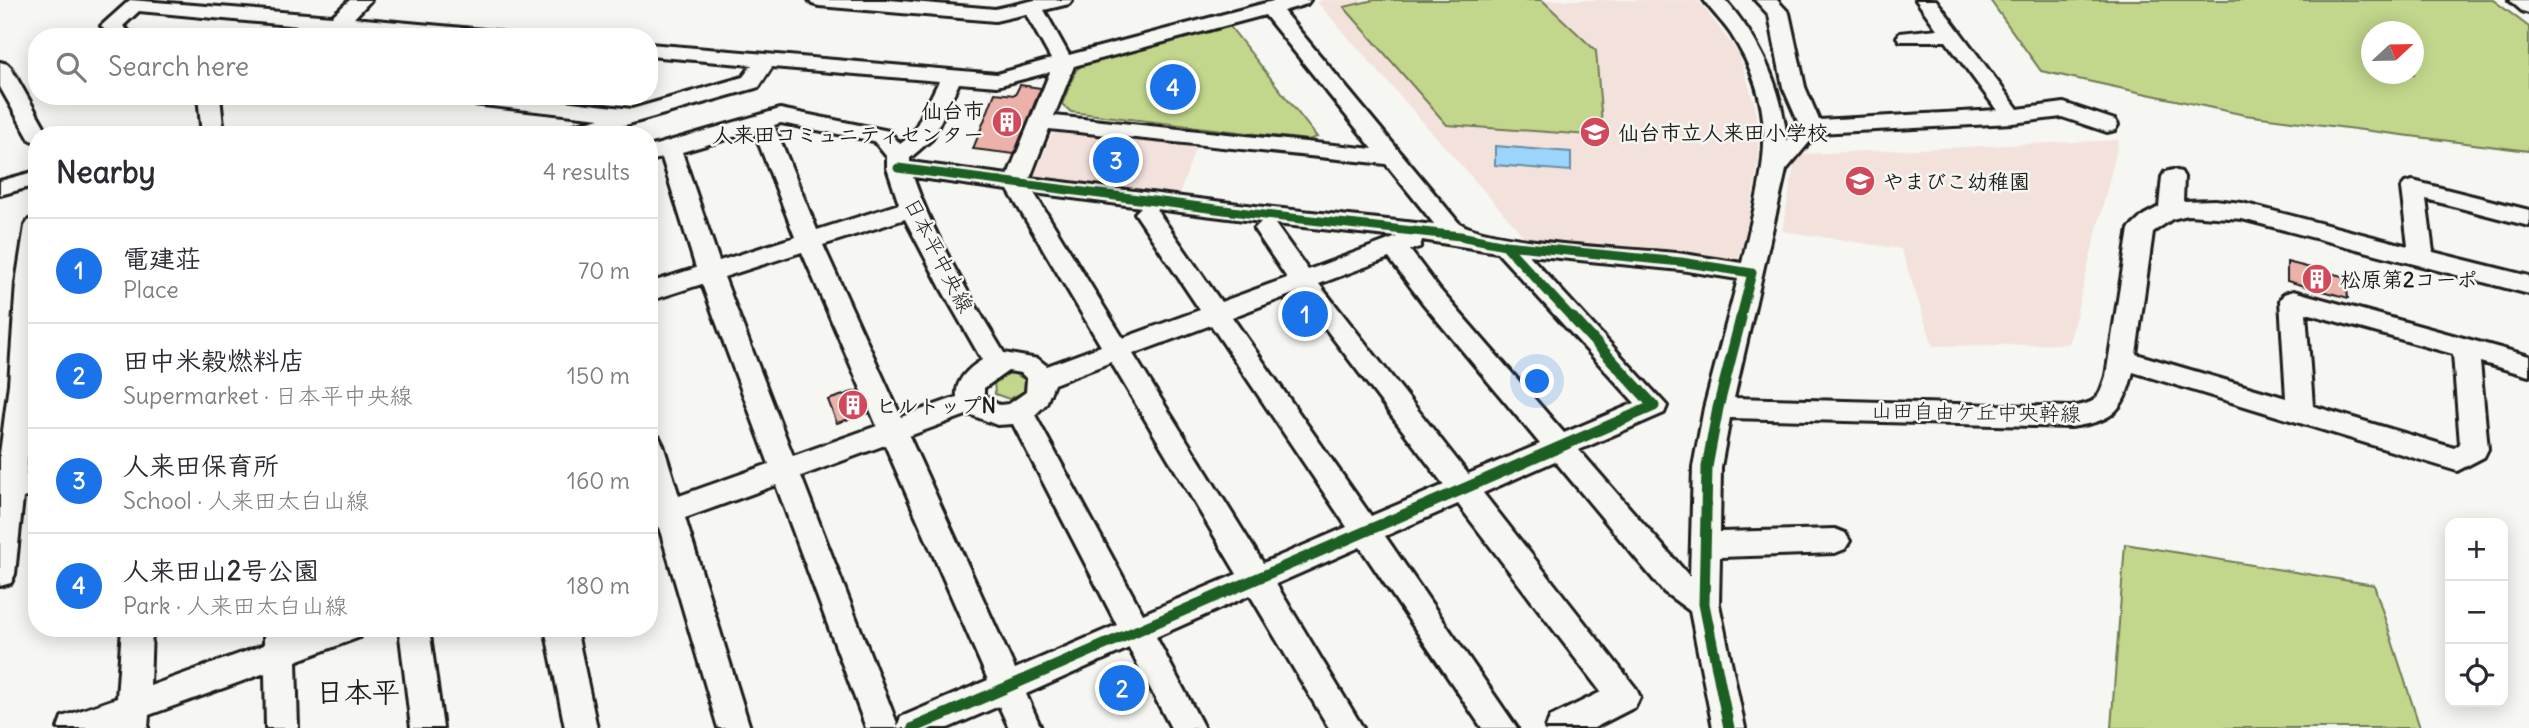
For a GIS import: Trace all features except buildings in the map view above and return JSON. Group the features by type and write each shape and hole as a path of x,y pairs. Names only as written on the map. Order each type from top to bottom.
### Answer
{"street":[{"path":"333,28 360,0"},
{"path":"819,0 995,15 1062,0"},
{"path":"658,51 997,80 1300,0"},
{"path":"1714,0 1757,61 1769,93 1776,126 1775,168 1718,408 1707,467 1704,604 1729,728"},
{"path":"1765,0 1779,13 1794,87 1811,127"},
{"path":"1926,0 2012,116"},
{"path":"2519,0 2529,7"},
{"path":"113,28 110,26 134,5 315,28"},
{"path":"1016,183 1064,64 1033,8"},
{"path":"1270,8 1393,158 1447,234"},
{"path":"1907,37 1951,34"},
{"path":"597,126 751,82 765,62"},
{"path":"0,68 32,126"},
{"path":"898,162 921,139 951,78"},
{"path":"210,105 212,126"},
{"path":"542,105 638,115"},
{"path":"1775,168 1811,127 2012,116 2064,110 2108,125"},
{"name":"日本平中央線","path":"660,151 780,116 881,136 898,162 913,208 965,309 997,363"},
{"path":"762,122 808,241 1025,728"},
{"path":"1042,122 1393,158"},
{"path":"660,151 710,272 882,728"},
{"path":"898,162 1016,183 1255,214 1447,234 1505,245 1681,262 1752,273"},
{"path":"2171,210 2174,177"},
{"path":"0,188 28,180"},
{"path":"1016,183 1347,728"},
{"path":"2421,255 2413,188 2529,218"},
{"name":"山田自由ケ丘中央幹線","path":"1718,408 2071,416 2106,408 2114,397 2122,359 2141,229 2152,218 2171,210 2218,207 2242,211 2529,285"},
{"path":"658,289 913,208"},
{"path":"1147,213 1501,728"},
{"path":"1266,229 1302,280 1624,697 1562,728"},
{"path":"1042,378 1394,247 1447,234"},
{"path":"913,728 1654,406 1505,245"},
{"path":"1394,247 1431,296 1675,583 1704,604"},
{"path":"0,575 11,387 28,299"},
{"path":"2300,412 2293,300 2529,366"},
{"path":"2122,359 2457,460 2474,449 2466,348"},
{"path":"1008,361 1029,365 1042,378 1041,393 1036,401 1020,412 997,415 987,413 973,402 971,384 986,368 997,363 1008,361"},
{"path":"734,728 659,515 973,402"},
{"path":"1020,412 1188,728"},
{"path":"5,493 28,486"},
{"path":"1704,545 1835,541"},
{"path":"133,717 137,637"},
{"path":"74,728 133,717 280,641 301,637"},
{"path":"415,637 427,728"},
{"path":"562,637 581,728"},
{"path":"280,641 282,728"}],"shaded area":[{"name":"仙台市立人来田小学校","path":"1698,0 1739,54 1755,105 1759,159 1745,242 1735,264 1528,241 1317,2"},
{"path":"1061,132 1196,145 1178,200 1042,181 1035,175 1052,134"},
{"path":"2119,140 2069,344 1933,346 1901,249 1782,231 1794,165 1802,154"}],"green space":[{"path":"1374,0 1542,0 1596,51 1603,136 1447,125 1344,7"},
{"path":"1990,0 2493,0 2529,27 2529,151 2245,115 2041,71"},
{"path":"1228,24 1317,137 1308,140 1071,112 1062,104 1076,70 1087,62"},
{"path":"1013,373 1026,380 1024,392 1009,399 995,394 994,381 1002,375"},
{"path":"2125,544 2374,585 2420,728 2111,728"}],"water":[{"path":"1495,146 1571,152 1571,171 1495,165"}],"cycle path":[{"path":"898,168 1255,214 1460,236 1505,245 1681,262 1752,273 1718,408 1707,467 1704,604 1729,728"},
{"path":"913,728 1654,406 1505,245"}],"place":[{"name":"人来田山2号公園","path":"1173,87"},
{"name":"仙台市 人来田コミュニティセンター","path":"1007,122"},
{"name":"仙台市立人来田小学校","path":"1595,132"},
{"name":"人来田保育所","path":"1116,160"},
{"name":"やまびこ幼稚園","path":"1860,181"},
{"name":"松原第2コーポ","path":"2317,279"},
{"name":"電建荘","path":"1305,314"},
{"name":"ヒルトップN","path":"853,405"},
{"name":"田中米穀燃料店","path":"1122,688"}],"district":[{"name":"日本平","path":"358,692"}]}
